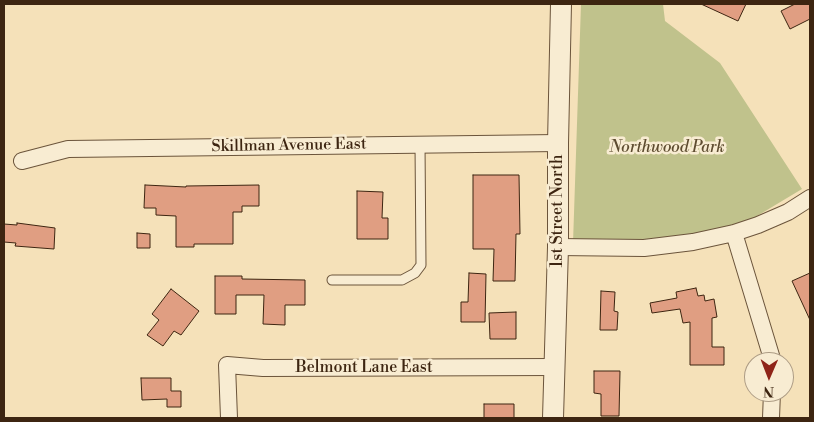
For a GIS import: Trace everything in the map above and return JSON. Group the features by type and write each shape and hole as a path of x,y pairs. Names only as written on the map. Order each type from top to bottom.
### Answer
{"street":[{"name":"1st Street North","path":"553,418 558,247 560,4"},
{"name":"Skillman Avenue East","path":"22,161 68,149 558,143"},
{"path":"558,247 644,248 693,242 734,233 758,225 788,212 810,198"},
{"path":"734,233 770,352"},
{"name":"Belmont Lane East","path":"229,418 227,365 263,368 554,367"},
{"path":"771,418 772,402"}],"lane":[{"path":"332,280 402,280 415,273 421,265 420,144"}],"green space":[{"name":"Northwood Park","path":"581,4 663,4 665,21 720,63 802,189 752,219 704,233 648,243 573,243"}],"building":[{"path":"701,4 746,4 738,21"},
{"path":"795,4 810,4 810,19 790,29 781,11"},
{"path":"473,175 519,175 520,234 516,234 515,281 493,281 494,249 473,249"},
{"path":"145,185 186,187 259,185 259,206 242,206 242,212 233,212 233,244 194,244 194,247 176,247 176,216 156,215 156,208 144,208"},
{"path":"357,191 383,192 382,218 388,218 388,239 357,239"},
{"path":"17,223 55,228 54,249 15,246 16,243 4,242 4,224 17,225"},
{"path":"137,233 150,234 150,248 137,248"},
{"path":"469,273 486,274 485,322 461,322 461,302 468,302"},
{"path":"810,273 810,320 792,281"},
{"path":"215,276 242,276 242,279 305,280 305,305 285,305 285,325 263,324 264,295 236,295 236,314 215,314"},
{"path":"696,288 698,296 704,295 705,301 714,299 717,317 712,318 712,347 724,347 724,365 690,365 690,322 683,323 680,309 652,313 650,303 677,298 676,292"},
{"path":"171,289 199,311 181,335 174,331 163,346 147,335 159,320 152,314"},
{"path":"601,291 615,292 614,311 618,312 617,330 600,330"},
{"path":"516,312 516,339 490,339 489,313"},
{"path":"594,371 620,371 619,416 601,416 601,394 594,393"},
{"path":"141,378 171,378 171,391 181,391 181,407 167,407 167,399 142,400"},
{"path":"484,404 514,404 514,418 484,418"}]}
